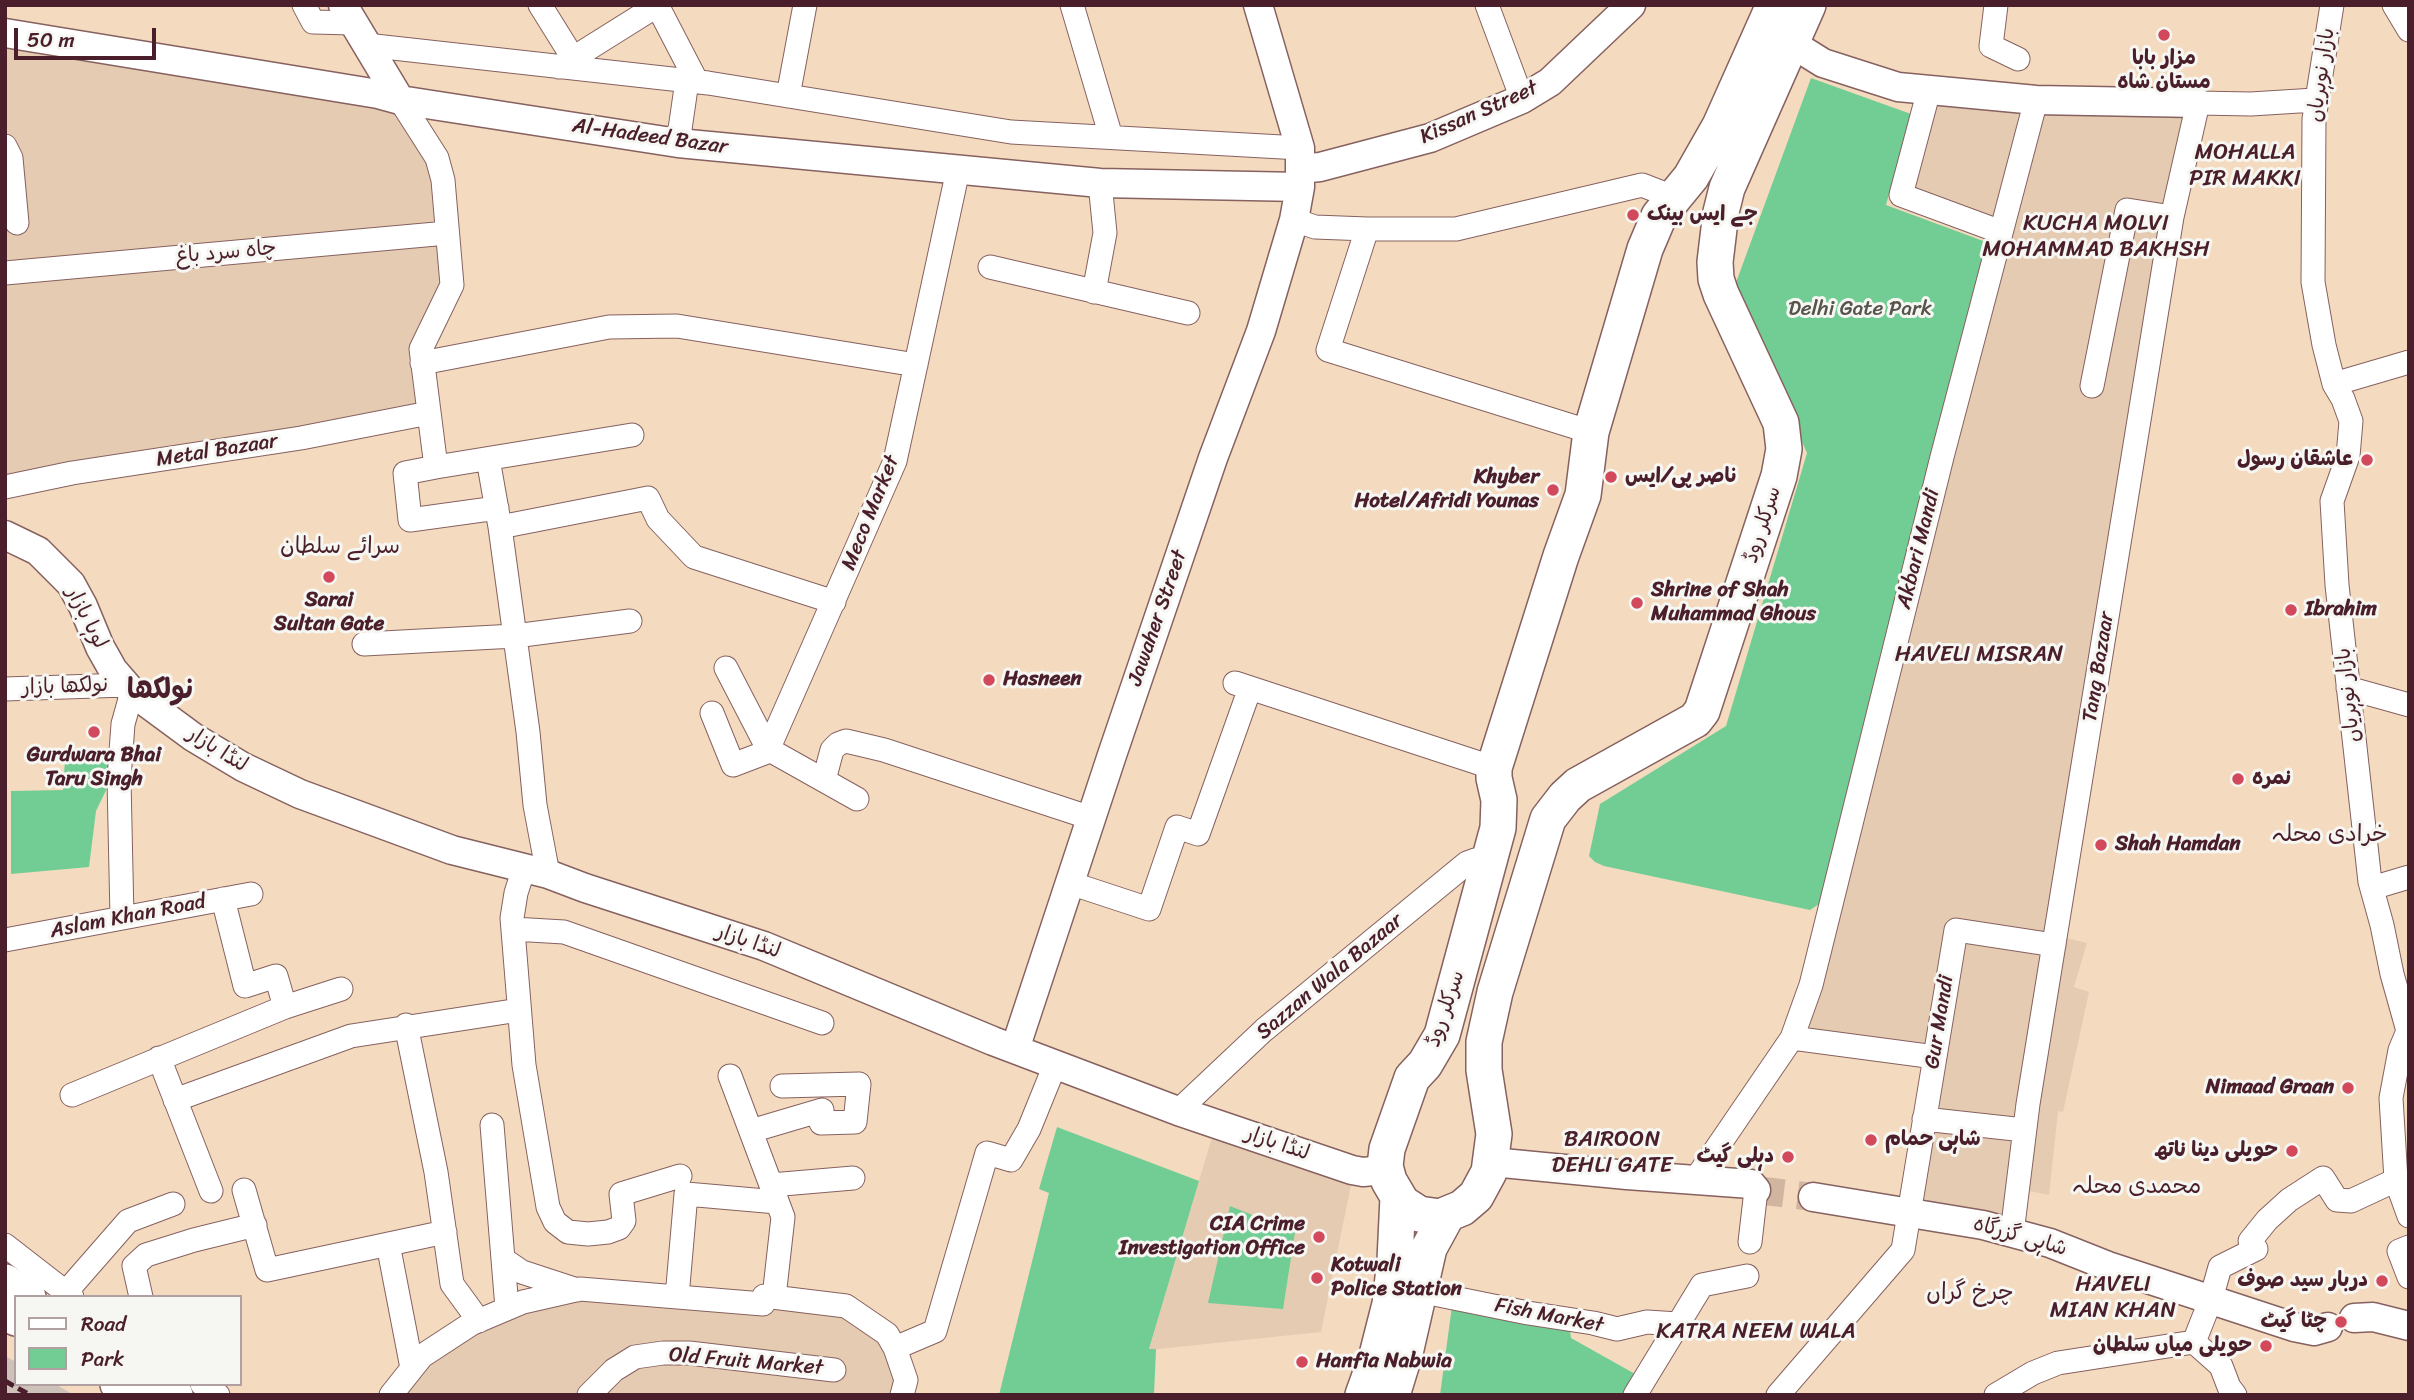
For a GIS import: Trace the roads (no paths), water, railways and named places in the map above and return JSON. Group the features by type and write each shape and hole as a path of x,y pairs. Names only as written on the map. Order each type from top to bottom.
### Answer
{"main road":[{"name":"سرکلر روڈ","path":"1363,1395 1379,1349 1390,1304 1395,1260 1392,1183 1387,1149 1403,1100 1416,1072 1442,1035 1498,828 1497,784 1561,556 1583,495 1591,432 1645,249 1659,216 1682,187 1735,96 1774,5"},
{"name":"سرکلر روڈ","path":"1392,1395 1405,1353 1429,1248 1447,1215 1462,1208 1476,1196 1486,1181 1492,1162 1494,1134 1484,1070 1484,1042 1494,992 1548,819 1578,785 1695,720 1702,711 1779,476 1784,449 1781,423 1716,279 1715,262 1718,230 1727,188 1808,5"},
{"path":"1682,187 1711,181 1727,188"},
{"path":"1497,784 1523,812 1548,819"},
{"name":"سرکلر روڈ","path":"1424,1064 1434,1061 1449,1062 1464,1069 1479,1084 1489,1104"},
{"path":"1392,1183 1407,1207 1419,1214 1433,1217 1447,1215"},
{"path":"5,1282 25,1295"}],"street":[{"path":"304,5 313,22 354,24 566,62 1011,132 1111,137 1300,168 1258,5"},
{"path":"540,5 566,62"},
{"path":"566,62 658,5 692,81 678,143"},
{"path":"788,96 805,5"},
{"path":"1072,5 1111,137"},
{"path":"1487,5 1522,99"},
{"name":"Kissan Street","path":"1300,168 1320,167 1430,138 1522,99 1549,82 1631,5"},
{"path":"1996,5 1991,46 2018,60"},
{"name":"بازار نوہریاں","path":"2332,5 2315,100 2313,282 2318,322 2334,384 2351,421 2348,456 2332,501 2337,585 2366,858 2408,1031 2400,1050 2390,1098 2396,1180 2409,1216"},
{"path":"2394,5 2409,30"},
{"path":"354,24 438,158 443,180 453,285 421,349 436,467"},
{"name":"Al-Hadeed Bazar","path":"5,33 378,94 400,100 678,143 1100,183 1300,168"},
{"path":"1790,43 1823,63 1898,87 2036,100 2251,104 2315,100"},
{"path":"1929,90 1901,195 2001,232"},
{"name":"Akbari Mandi","path":"1695,1180 1792,1038 1811,985 1938,471 2036,100"},
{"name":"Tang Bazaar","path":"2012,1233 2024,1130 2121,519 2172,216 2198,103"},
{"path":"5,146 11,158 17,222"},
{"name":"Jawaher Street","path":"1015,1049 1213,458 1261,331 1294,220 1300,168"},
{"name":"Meco Market","path":"768,749 895,461 958,170"},
{"path":"1094,292 1105,233 1100,183"},
{"path":"1294,220 1315,227 1465,228 1642,185 1682,187"},
{"path":"2092,386 2127,210 2172,216"},
{"path":"1367,229 1328,350 1591,432"},
{"name":"چاہ سرد باغ","path":"5,274 447,233"},
{"path":"990,267 1188,313"},
{"path":"422,363 609,327 677,326 916,365"},
{"path":"2334,384 2409,362"},
{"name":"Metal Bazaar","path":"5,487 72,473 301,438 429,413"},
{"path":"632,435 405,473 410,520 498,517 648,498 658,519 694,557 834,602"},
{"path":"488,459 515,636 535,805 536,871 516,893 512,918 524,1065 548,1207 555,1222 568,1232 608,1232 619,1228 624,1221 621,1194 680,1176"},
{"name":"لوہا بازار","path":"5,535 38,551 71,584 100,647 113,670 129,688"},
{"path":"364,645 515,636 630,621"},
{"path":"726,668 768,749 857,799"},
{"path":"1070,883 1149,909 1177,827 1198,834 1243,686 1497,784"},
{"path":"122,918 120,779 123,724 129,688"},
{"name":"نولکھا بازار","path":"5,689 129,688"},
{"name":"لنڈا بازار","path":"129,688 193,737 243,767 300,794 452,850 536,871 764,946 1055,1065 1178,1111 1392,1183"},
{"path":"2348,688 2409,705"},
{"path":"712,713 733,765 767,752 768,749"},
{"path":"824,780 832,750 846,741 884,750 1091,818"},
{"name":"Sazzan Wala Bazaar","path":"1178,1111 1264,1030 1467,863 1475,860 1490,862"},
{"path":"2372,888 2409,877"},
{"name":"Aslam Khan Road","path":"5,940 251,894"},
{"path":"223,899 245,986 276,976 285,1007"},
{"path":"513,929 564,932 822,1023"},
{"name":"Gur Mandi","path":"1778,1395 1903,1250 1956,930 2054,945"},
{"path":"72,1095 285,1007 341,989"},
{"path":"175,1100 351,1035 519,1010"},
{"path":"406,1026 436,1172 452,1284 479,1321"},
{"path":"1792,1038 1935,1057"},
{"path":"159,1058 211,1191"},
{"path":"895,1348 934,1331 987,1153 1011,1160 1028,1129 1055,1065"},
{"path":"730,1076 783,1217 774,1297"},
{"path":"751,1131 822,1110 821,1123 855,1122 859,1084 782,1086"},
{"path":"1924,1119 2024,1130"},
{"path":"492,1125 507,1308"},
{"path":"1492,1162 1751,1184 1756,1190 1750,1242"},
{"path":"677,1297 686,1194 774,1193 853,1178"},
{"path":"2194,1342 2220,1267 2256,1249 2250,1241 2267,1220 2289,1200 2323,1178 2337,1200 2351,1201 2396,1180"},
{"path":"244,1190 267,1270 445,1232"},
{"name":"شاہی گزرگاہ","path":"1813,1197 1983,1225 2050,1243 2108,1266 2294,1327 2314,1331 2341,1322 2373,1317 2409,1326"},
{"path":"5,1245 69,1295 128,1221 173,1204"},
{"path":"141,1295 134,1266 146,1255 255,1225"},
{"path":"388,1244 412,1368"},
{"path":"2409,1247 2399,1251 2409,1276"},
{"path":"503,1259 522,1272 577,1290 763,1304 764,1296 846,1306 887,1334 906,1380 902,1395"},
{"path":"1635,1395 1702,1285 1747,1276"},
{"path":"391,1395 422,1356 479,1321 523,1302 577,1290"},
{"name":"Fish Market","path":"1419,1291 1528,1313 1593,1322 1617,1329 1647,1322 1678,1324"},
{"path":"1996,1395 2033,1373 2058,1363 2194,1342"},
{"path":"2194,1342 2221,1366 2235,1395"},
{"name":"Old Fruit Market","path":"589,1395 614,1370 635,1357 663,1353 689,1353 834,1370"}],"tunnel":[{"path":"1756,1190 1813,1197"}],"railway":[{"path":"5,1381 30,1395"}],"place":[{"name":"مزار بابا مستان شاہ","path":"2164,35"},
{"name":"جے ایس بینک","path":"1633,215"},
{"name":"عاشقان رسول","path":"2367,460"},
{"name":"ناصر پی/ایس","path":"1611,477"},
{"name":"Khyber Hotel/Afridi Younas","path":"1553,490"},
{"name":"Sarai Sultan Gate","path":"329,577"},
{"name":"Shrine of Shah Muhammad Ghous","path":"1637,603"},
{"name":"Ibrahim","path":"2291,610"},
{"name":"Hasneen","path":"989,680"},
{"name":"Gurdwara Bhai Taru Singh","path":"94,732"},
{"name":"نمرہ","path":"2238,779"},
{"name":"Shah Hamdan","path":"2101,845"},
{"name":"Nimaad Graan","path":"2348,1088"},
{"name":"شاہی حمام","path":"1871,1140"},
{"name":"حویلی دینا ناتھ","path":"2292,1151"},
{"name":"دہلی گیٹ","path":"1788,1157"},
{"name":"CIA Crime Investigation Office","path":"1319,1237"},
{"name":"Kotwali Police Station","path":"1317,1278"},
{"name":"دربار سید صوف","path":"2382,1281"},
{"name":"چٹا گیٹ","path":"2341,1322"},
{"name":"حویلی میاں سلطان","path":"2266,1346"},
{"name":"Hanfia Nabwia","path":"1302,1362"}],"district":[{"name":"MOHALLA PIR MAKKI","path":"2245,166"},
{"name":"KUCHA MOLVI MOHAMMAD BAKHSH","path":"2096,237"},
{"name":"سرائے سلطان","path":"340,547"},
{"name":"HAVELI MISRAN","path":"1979,655"},
{"name":"نولکھا","path":"160,691"},
{"name":"خرادی محلہ","path":"2330,835"},
{"name":"BAIROON DEHLI GATE","path":"1612,1153"},
{"name":"محمدی محلہ","path":"2137,1187"},
{"name":"چرخ گراں","path":"1970,1293"},
{"name":"HAVELI MIAN KHAN","path":"2113,1298"},
{"name":"KATRA NEEM WALA","path":"1756,1332"}],"park label":[{"name":"Delhi Gate Park","path":"1860,310"}]}
